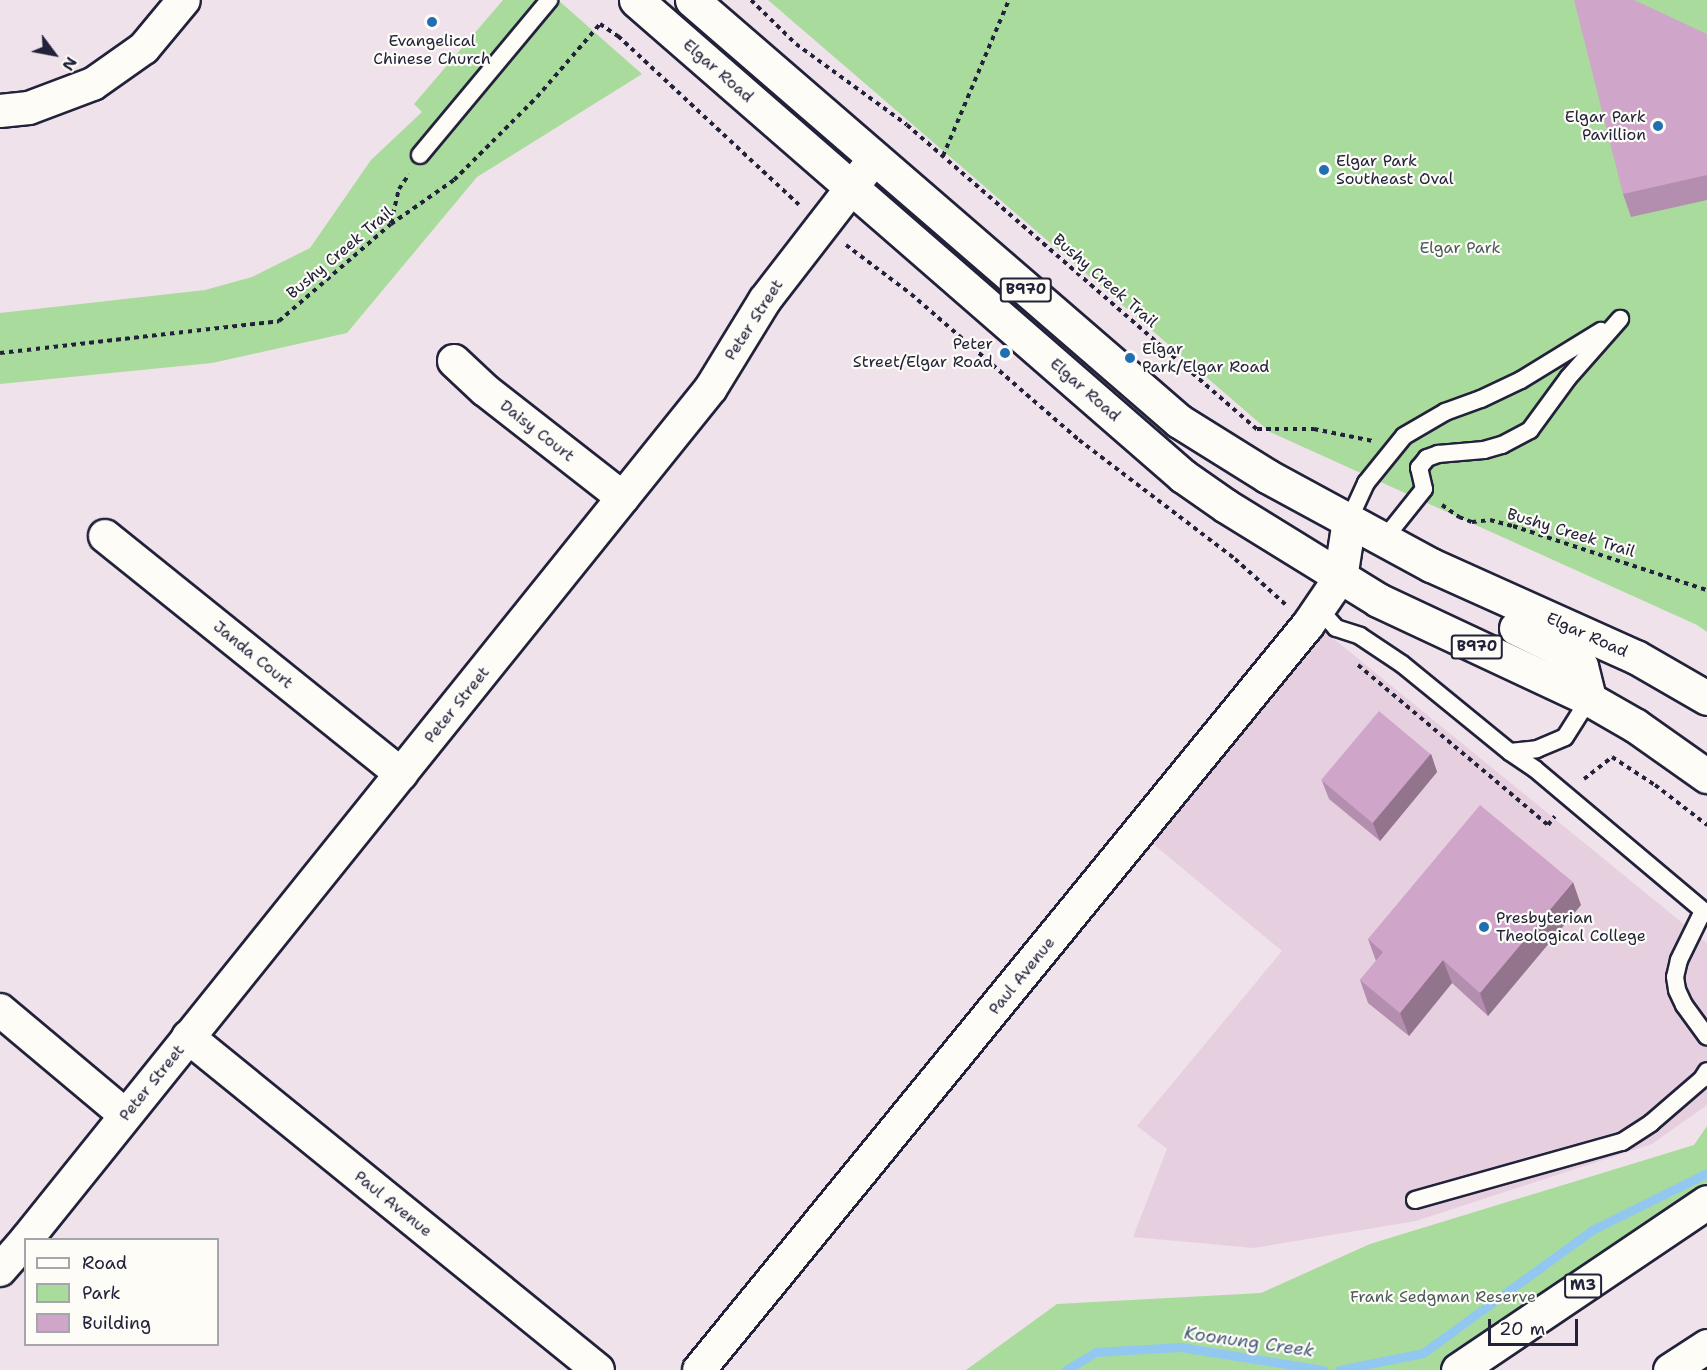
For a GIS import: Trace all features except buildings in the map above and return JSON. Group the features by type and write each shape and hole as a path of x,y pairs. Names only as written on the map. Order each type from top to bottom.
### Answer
{"main road":[{"name":"Elgar Road","path":"636,0 1184,476 1340,578 1378,600 1589,699 1636,726 1707,776"},
{"name":"Elgar Road","path":"692,0 1179,421 1267,476 1463,581 1635,657 1707,698"},
{"path":"1340,578 1349,520"},
{"path":"1340,578 1384,539"},
{"name":"Elgar Road","path":"1463,581 1505,621 1555,647 1581,666 1589,699"},
{"name":"M3","path":"1458,1370 1707,1202"},
{"path":"1670,1370 1707,1346"}],"street":[{"path":"0,111 28,108 93,84 144,48 184,0"},
{"name":"Peter Street","path":"28,1238 711,388 765,300 874,159"},
{"name":"Daisy Court","path":"454,361 484,390 623,498"},
{"name":"Janda Court","path":"105,536 401,774"},
{"name":"Paul Avenue","path":"699,1370 1322,621 1340,578"},
{"path":"0,1010 125,1115"},
{"name":"Paul Avenue","path":"188,1037 598,1370"},
{"name":"Peter Street","path":"0,1270 24,1242"}],"lane":[{"path":"420,155 549,0"},
{"path":"1349,520 1366,483 1386,455 1404,436 1445,412 1481,399 1521,380 1620,319 1568,378 1530,430 1502,445 1427,458 1419,468 1424,489 1384,539"},
{"path":"1322,621 1378,646 1510,752 1536,769 1705,912 1679,960 1675,977 1677,990 1684,1005 1707,1037"},
{"path":"1510,752 1537,749 1565,737 1589,699"},
{"path":"1415,1200 1622,1142 1651,1123 1702,1079 1707,1071"}],"path":[{"name":"Bushy Creek Trail","path":"751,0 796,44 907,124 1257,429 1314,429 1371,438 1386,455"},
{"path":"943,156 1009,0"},
{"name":"Bushy Creek Trail","path":"0,352 279,321 391,224 454,180 537,97 600,24 618,36 822,226"},
{"path":"391,224 399,189 420,155"},
{"path":"822,226 911,294 1079,440 1235,559 1322,621"},
{"name":"Bushy Creek Trail","path":"1424,489 1459,517 1472,522 1490,520 1513,526 1707,590"}],"shaded area":[{"path":"1323,630 1707,943 1707,1105 1652,1144 1416,1221 1254,1248 1133,1237 1167,1149 1137,1126 1282,951 1152,843"}],"green space":[{"path":"503,0 558,0 642,74 477,177 347,333 212,363 0,384 0,313 205,290 252,277 310,248 371,160 422,112 414,104"},
{"name":"Elgar Park","path":"768,0 1707,0 1707,632 1697,625 1270,432"},
{"name":"Frank Sedgman Reserve","path":"1707,1126 1707,1202 1468,1370 966,1370 1057,1304 1261,1293 1370,1244 1694,1145"}],"waterway":[{"name":"Koonung Creek","path":"1339,1370 1423,1353 1592,1230 1707,1173"},
{"name":"Koonung Creek","path":"1066,1370 1096,1352 1180,1347 1323,1370"}],"place":[{"name":"Evangelical Chinese Church","path":"432,22"},
{"name":"Elgar Park Pavillion","path":"1658,126"},
{"name":"Elgar Park Southeast Oval","path":"1324,170"},
{"name":"Peter Street/Elgar Road","path":"1005,353"},
{"name":"Elgar Park/Elgar Road","path":"1130,358"},
{"name":"Presbyterian Theological College","path":"1484,927"}]}
